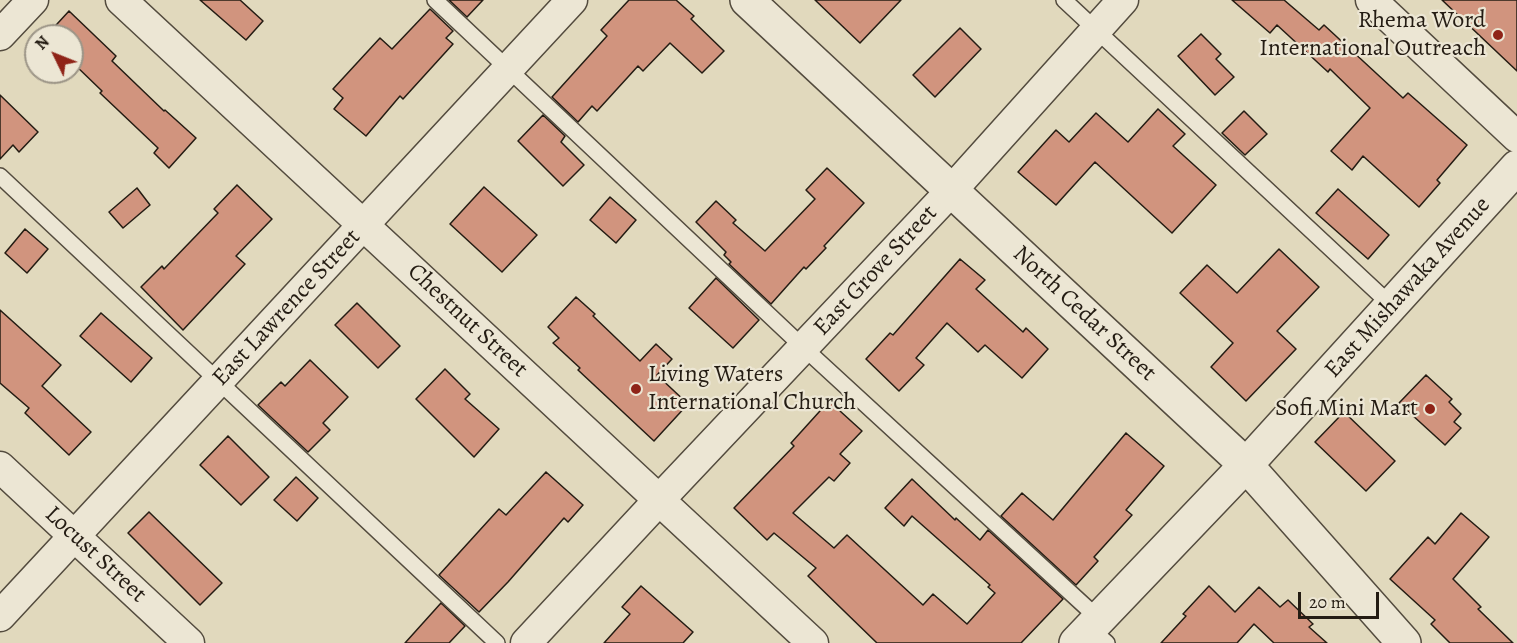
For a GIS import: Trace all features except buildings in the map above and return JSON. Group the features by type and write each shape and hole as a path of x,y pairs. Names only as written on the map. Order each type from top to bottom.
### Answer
{"street":[{"path":"0,35 33,0"},
{"name":"Chestnut Street","path":"121,0 813,643"},
{"name":"East Lawrence Street","path":"0,616 572,0"},
{"name":"North Cedar Street","path":"747,0 1246,465 1404,643"},
{"name":"East Grove Street","path":"526,643 658,500 952,190 1123,0"},
{"path":"1371,0 1517,136"},
{"name":"East Mishawaka Avenue","path":"1093,633 1517,167"},
{"name":"Locust Street","path":"0,468 189,643"}],"lane":[{"path":"435,0 804,348 1093,633"},
{"path":"1064,0 1392,306"},
{"path":"0,176 497,643"}],"place":[{"name":"Rhema Word International Outreach","path":"1498,35"},
{"name":"Living Waters International Church","path":"636,389"},
{"name":"Sofi Mini Mart","path":"1430,409"}]}
